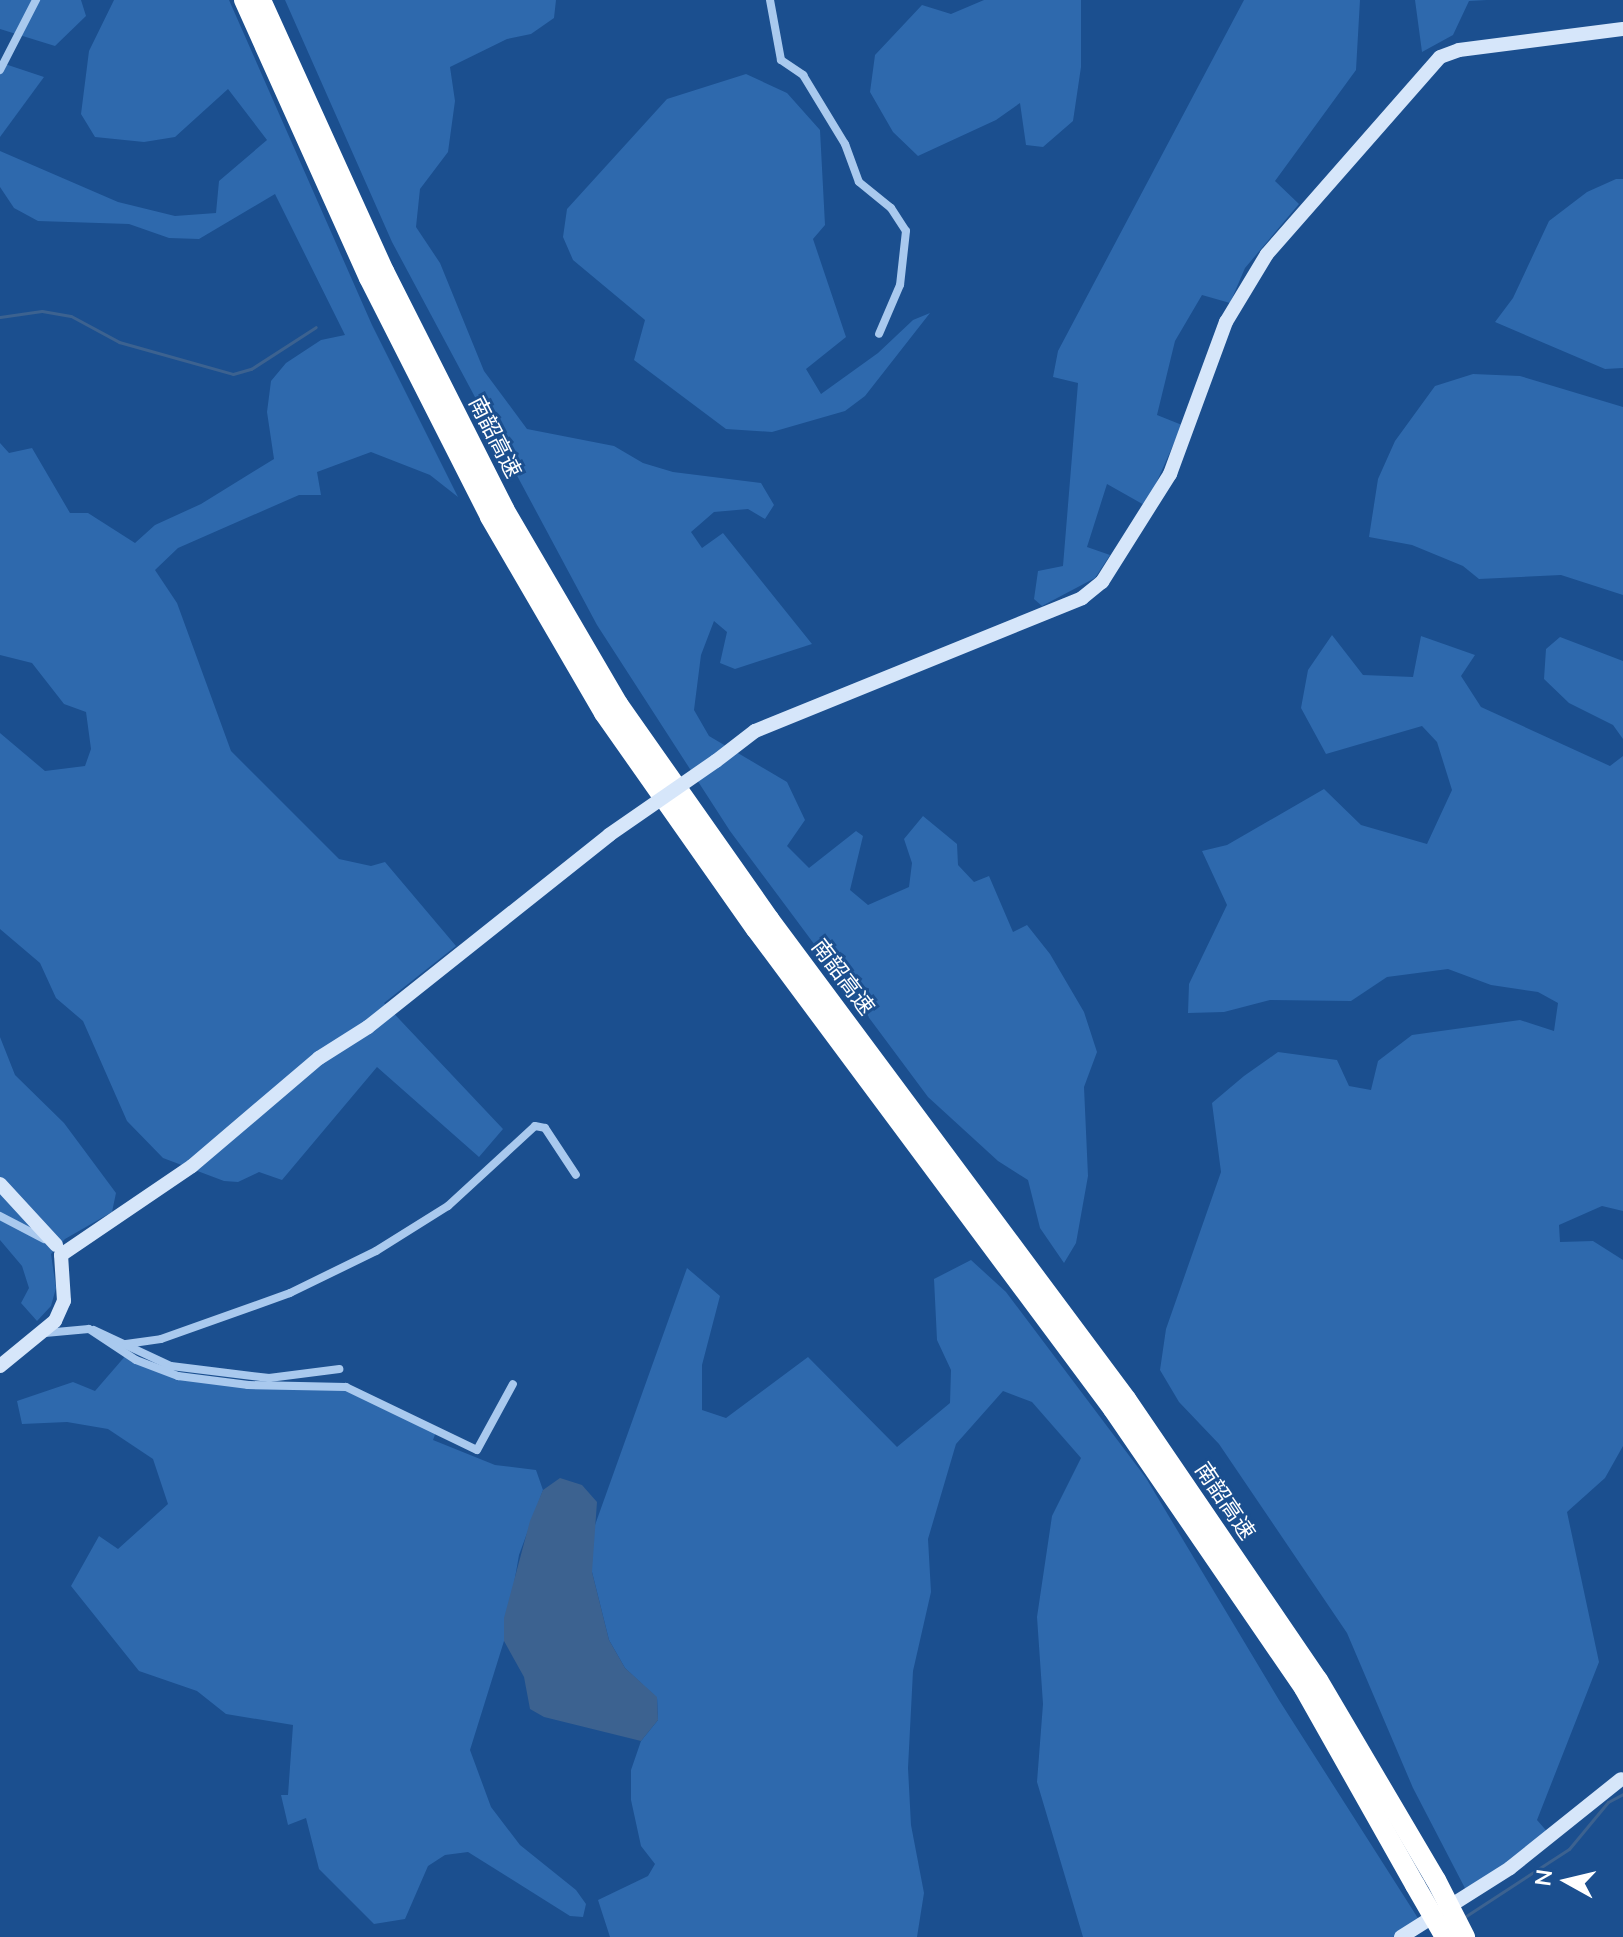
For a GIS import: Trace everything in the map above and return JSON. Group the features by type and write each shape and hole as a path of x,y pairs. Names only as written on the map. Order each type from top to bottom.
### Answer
{"highway":[{"name":"南韶高速","path":"244,0 369,278 490,517 604,713 756,929 1113,1409 1304,1688 1425,1882 1465,1937"},
{"name":"南韶高速","path":"261,0 384,271 504,509 618,704 769,919 1126,1399 1318,1680 1425,1882 1445,1937"}],"street":[{"path":"0,70 36,0"},
{"path":"770,0 781,60 803,75 845,144 859,182 891,208 906,231 900,285 879,334"},
{"path":"58,1250 192,1166 319,1058 368,1027 609,835 755,731 1082,598 1102,582 1170,474 1226,322 1267,254 1440,57 1459,50 1623,29"},
{"path":"126,1344 161,1339 269,1301 376,1251 448,1206 535,1126 545,1128 576,1175"},
{"path":"0,1184 58,1250 64,1301 44,1333 0,1366"},
{"path":"0,1216 58,1250"},
{"path":"44,1333 89,1329 109,1332 171,1366 269,1378 339,1369"},
{"path":"89,1329 136,1360 178,1376 248,1385 346,1387 477,1450 513,1384"},
{"path":"1401,1937 1510,1868 1621,1779"}],"shaded area":[{"path":"0,0 81,0 86,16 55,46 0,29"},
{"path":"114,0 229,0 372,325 458,497 430,475 371,452 317,472 321,495 299,495 178,548 155,570 177,603 231,751 339,859 371,866 385,862 456,946 384,1003 503,1129 479,1157 377,1067 282,1180 259,1172 238,1182 224,1181 163,1158 127,1121 83,1021 56,998 40,963 0,929 0,733 45,771 85,766 91,749 86,712 64,704 32,663 0,655 0,443 9,453 32,448 70,513 88,513 135,543 155,525 201,504 274,459 267,412 271,381 286,363 321,340 345,335 275,194 199,239 169,238 129,224 38,221 14,208 0,187 0,151 118,202 175,216 216,213 219,181 267,140 228,89 175,137 144,142 95,137 81,114 89,51"},
{"path":"285,0 556,0 554,18 531,34 507,39 450,67 455,101 448,152 420,189 416,227 440,263 484,371 527,429 614,446 643,463 673,472 761,483 774,505 765,519 748,509 714,512 691,532 702,548 723,533 812,644 735,669 720,663 727,632 714,621 701,655 694,710 709,736 787,782 805,820 787,846 809,868 856,831 863,836 850,890 868,905 909,887 912,863 904,839 923,816 957,844 958,865 974,882 989,876 1013,932 1027,925 1050,954 1084,1012 1097,1052 1084,1087 1088,1176 1076,1243 1064,1263 1040,1228 1028,1180 998,1161 928,1097 730,831 597,625 392,242"},
{"path":"984,0 1081,0 1081,67 1073,121 1043,147 1026,145 1020,103 996,120 918,156 893,132 870,92 875,55 922,5 951,14"},
{"path":"1244,0 1360,0 1356,70 1275,181 1299,204 1245,268 1230,303 1202,295 1175,341 1157,415 1182,425 1146,506 1107,484 1087,547 1110,555 1095,578 1042,606 1034,599 1038,571 1063,566 1078,383 1053,377 1058,351"},
{"path":"1415,0 1487,0 1469,1 1453,35 1422,52"},
{"path":"0,64 44,77 0,137"},
{"path":"746,74 787,93 820,130 825,225 813,239 846,337 806,369 821,394 878,353 913,320 930,313 865,396 845,411 772,432 726,429 634,360 645,320 573,260 563,237 567,209 667,99"},
{"path":"1623,179 1623,368 1605,369 1495,322 1513,298 1549,221 1587,192"},
{"path":"1473,374 1520,376 1623,407 1623,595 1561,575 1479,579 1463,566 1412,545 1369,537 1378,479 1395,441 1435,386"},
{"path":"1332,635 1363,675 1413,677 1421,636 1475,655 1461,676 1481,707 1610,766 1623,756 1623,1211 1602,1206 1559,1225 1560,1242 1593,1241 1623,1260 1623,1446 1605,1478 1567,1512 1599,1662 1537,1820 1551,1836 1468,1894 1413,1788 1347,1633 1219,1444 1179,1402 1160,1370 1166,1329 1221,1172 1212,1103 1278,1052 1337,1060 1349,1086 1371,1090 1378,1061 1412,1035 1520,1020 1554,1031 1558,1003 1538,992 1491,985 1448,969 1387,977 1351,1001 1270,1000 1224,1012 1188,1013 1189,984 1227,905 1202,851 1227,845 1324,789 1361,825 1427,844 1452,790 1437,742 1422,726 1326,754 1301,708 1308,670"},
{"path":"1560,637 1623,661 1623,739 1613,725 1569,703 1544,679 1546,649"},
{"path":"0,1037 15,1075 64,1123 116,1193 112,1212 65,1239 51,1254 56,1288 51,1306 37,1321 21,1303 29,1288 22,1266 0,1240"},
{"path":"971,1260 1006,1292 1146,1478 1279,1700 1423,1926 1401,1937 1083,1937 1037,1782 1043,1704 1037,1617 1052,1516 1081,1458 1032,1402 1003,1391 956,1444 928,1539 931,1592 913,1671 908,1768 911,1825 924,1893 917,1937 610,1937 598,1900 648,1876 655,1864 641,1846 631,1800 631,1770 641,1741 658,1720 657,1698 625,1668 609,1640 592,1572 590,1539 687,1268 720,1296 702,1365 702,1410 726,1418 808,1357 897,1447 950,1403 951,1370 937,1340 934,1279"},
{"path":"127,1354 157,1370 229,1380 346,1387 436,1432 433,1440 495,1465 536,1470 543,1490 519,1555 504,1641 470,1750 491,1807 520,1845 576,1890 586,1904 583,1917 570,1916 468,1852 445,1855 428,1866 405,1919 374,1924 319,1869 306,1818 288,1825 281,1795 288,1795 293,1725 226,1714 197,1691 139,1671 71,1586 99,1536 118,1549 168,1504 153,1459 108,1429 67,1422 22,1424 17,1401 73,1382 95,1391"},
{"path":"560,1478 582,1485 597,1502 592,1572 609,1640 625,1668 657,1697 658,1720 641,1741 544,1717 530,1709 524,1677 504,1641 504,1618 530,1521 543,1490"}],"waterway":[{"path":"0,317 42,311 71,316 119,342 233,374 251,369 316,327"},
{"path":"1463,1918 1569,1849 1608,1802 1623,1794"}]}
